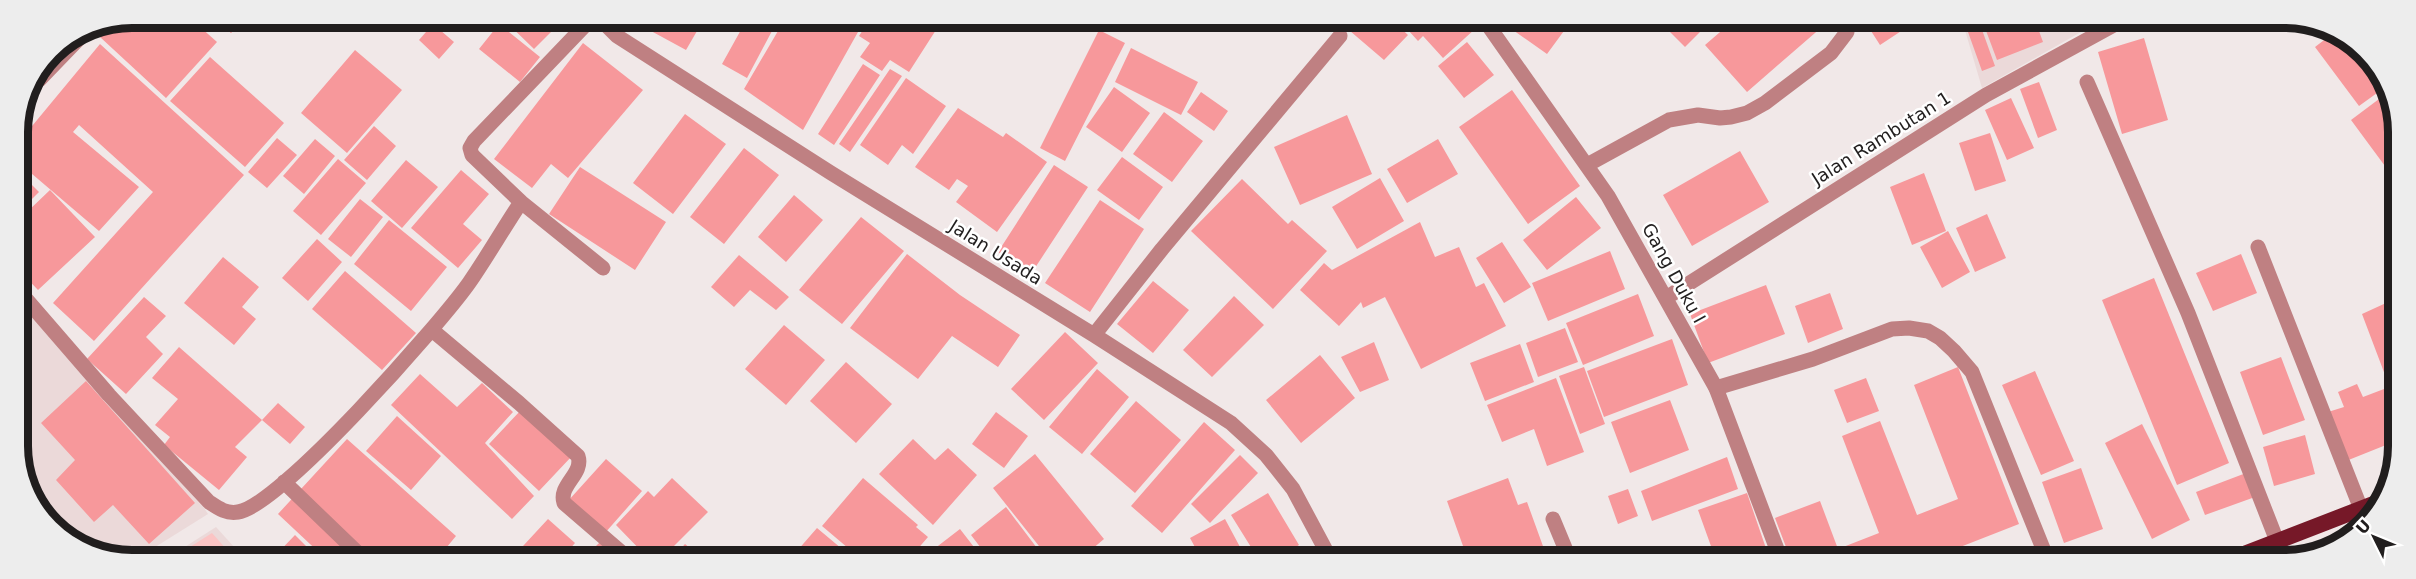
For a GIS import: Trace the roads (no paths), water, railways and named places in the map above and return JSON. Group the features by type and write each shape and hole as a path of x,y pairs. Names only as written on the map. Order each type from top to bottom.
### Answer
{"highway":[{"path":"2254,550 2368,506"}],"street":[{"path":"583,28 470,148 472,155 520,202 603,268"},
{"name":"Jalan Usada","path":"609,28 617,36 822,168 1094,335 1230,423 1266,455 1293,489 1326,550"},
{"name":"Gang Duku I","path":"1490,28 1608,196 1716,388 1777,550"},
{"path":"1587,165 1669,120 1698,115 1731,117 1747,113 1765,103 1831,53 1847,32 1847,28"},
{"name":"Jalan Rambutan 1","path":"1666,298 1986,95 2108,28"},
{"path":"1094,335 1340,36"},
{"path":"2087,82 2188,313 2277,541"},
{"path":"28,302 109,395 209,502 225,512 239,512 268,496 336,434 432,330 468,284 520,202"},
{"path":"2258,247 2369,505"},
{"path":"1716,388 1813,359 1892,329 1909,328 1928,331 1954,351 1972,372 2044,550"},
{"path":"432,330 578,456 579,465 565,490 564,503 619,550"},
{"path":"284,482 355,550"},
{"path":"1553,519 1566,550"}]}
